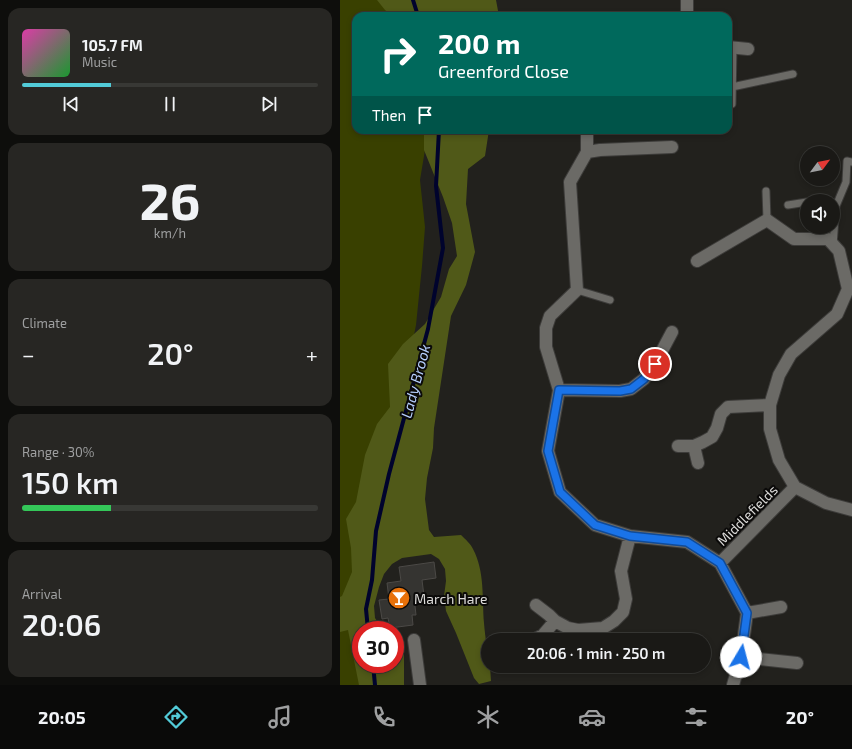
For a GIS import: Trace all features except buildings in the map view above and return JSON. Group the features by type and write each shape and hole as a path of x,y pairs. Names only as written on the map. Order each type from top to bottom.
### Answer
{"street":[{"path":"687,0 687,12"},
{"path":"732,47 748,49"},
{"path":"587,134 587,152 570,182 577,290 550,316 546,328 546,346 559,390 548,451 560,492 595,525 630,536 687,542 720,563 747,613 741,657 733,685"},
{"path":"587,152 600,150 672,147"},
{"path":"697,261 767,220 794,239 828,240 839,251 850,289 837,314 791,354 779,375 770,405 770,429 779,460 794,488 826,503 852,510"},
{"path":"559,390 620,391 631,389 644,379 655,364 672,332"},
{"path":"678,446 694,446 712,437 717,428 721,414 728,407 770,405"},
{"path":"694,446 698,463"},
{"name":"Middlefields","path":"720,563 794,488"},
{"path":"536,606 555,621 568,628 578,630 603,628 614,621 623,612 626,599 621,571 630,536"},
{"path":"747,613 781,607"},
{"path":"545,633 555,621"},
{"path":"414,640 420,685"},
{"path":"741,657 797,663"}],"lane":[{"path":"732,104 732,87 793,74"},
{"path":"840,194 846,182 847,161 852,162"},
{"path":"766,191 767,220"},
{"path":"788,205 800,203"},
{"path":"833,234 833,245"},
{"path":"577,290 610,300"}],"green space":[{"path":"340,0 405,0 406,12 352,12 352,134 428,134 420,180 425,227 416,325 399,409 363,621 352,621 352,673 367,673 375,685 340,685"},
{"path":"377,0 496,0 498,12 388,12"},
{"path":"424,134 488,134 485,156 468,169 466,204 475,252 466,285 451,316 425,499 429,530 434,537 461,535 471,545 480,567 485,633 481,633 481,673 490,673 491,681 479,684 474,678 446,611 444,596 446,581 445,569 439,559 431,554 402,558 392,564 384,574 374,606 375,618 377,621 352,621 352,650 348,630 340,632 340,597 342,596 352,572 351,548 346,519 356,502 365,455 377,424 390,407 388,364 403,344 425,324 441,297 449,269 457,256 452,223 424,150"},
{"path":"357,673 404,673 404,685 359,685"}],"waterway":[{"name":"Lady Brook","path":"413,0 417,12"},
{"name":"Lady Brook","path":"367,621 366,609 372,580 376,531 389,474 428,329 443,248 436,186 439,134"},
{"name":"Lady Brook","path":"374,673 375,685"}],"place":[{"name":"March Hare","path":"399,598"}],"route":[{"path":"655,364 644,379 631,389 620,391 559,390 548,451 560,492 595,525 630,536 687,542 720,563 747,613 741,657"}]}
